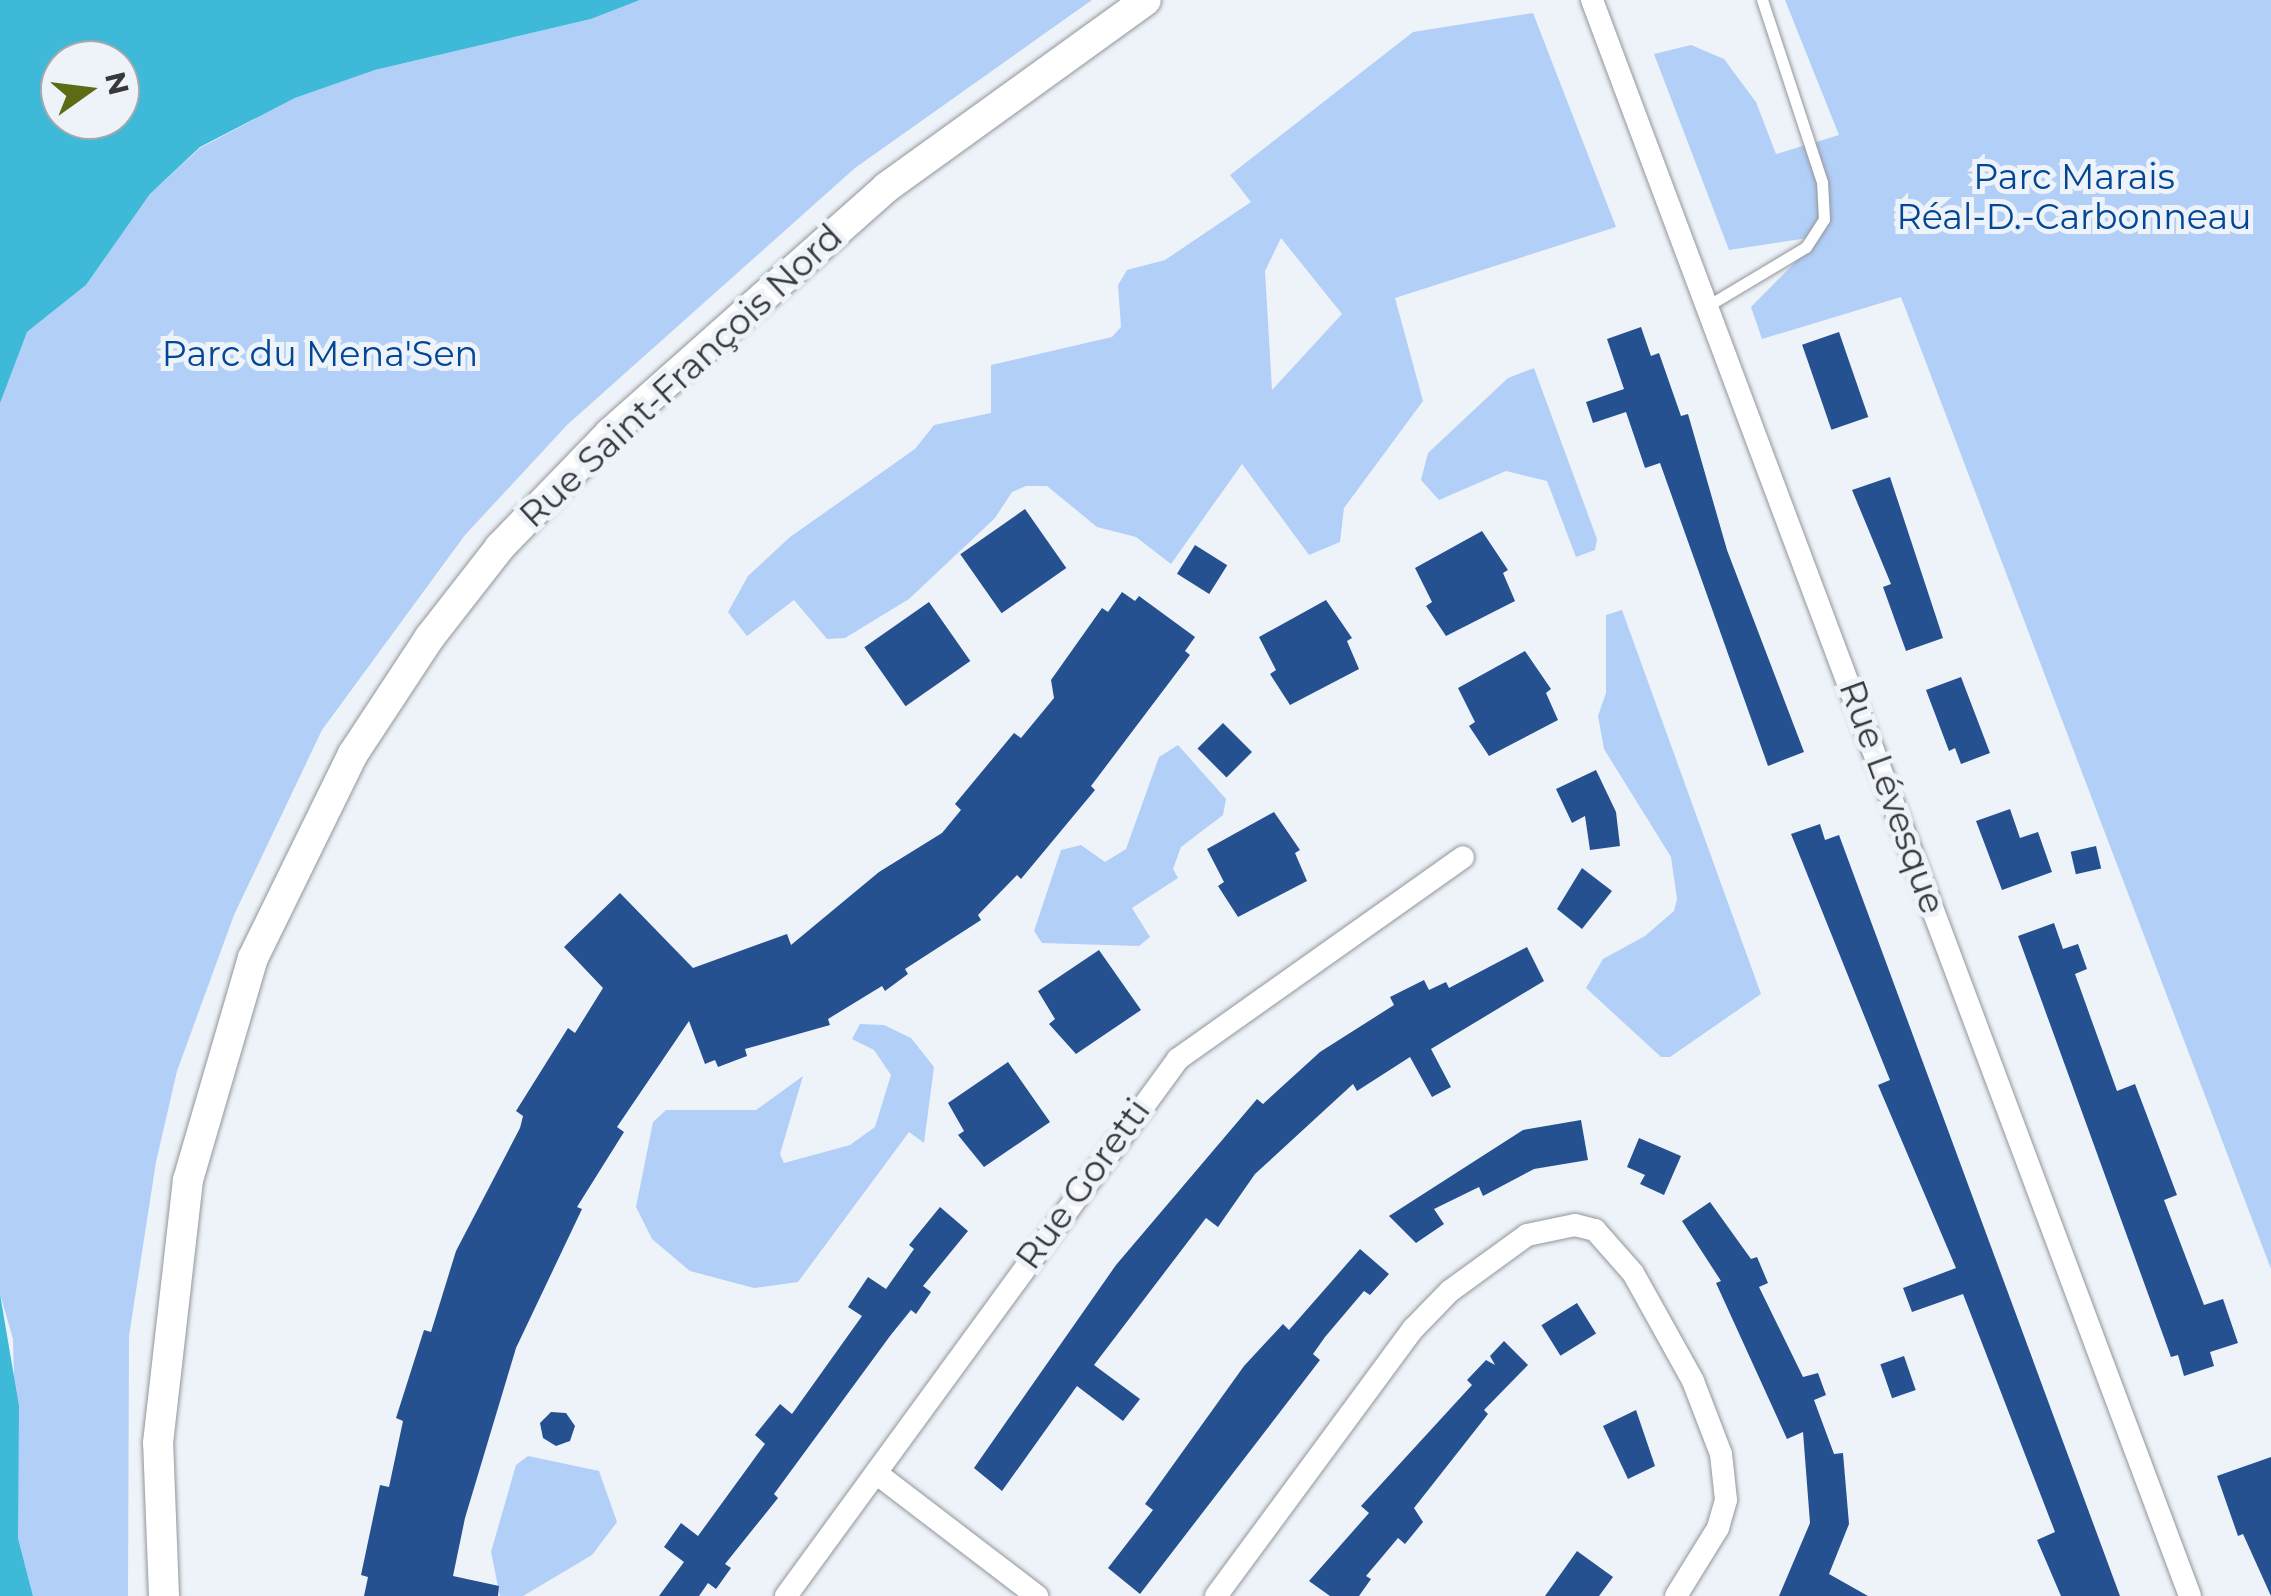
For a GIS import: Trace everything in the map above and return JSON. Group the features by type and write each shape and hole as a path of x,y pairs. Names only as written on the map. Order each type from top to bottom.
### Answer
{"street":[{"name":"Rue Saint-François Nord","path":"164,1596 158,1443 167,1322 188,1180 253,958 354,754 463,593 610,432 887,187 1146,0"},
{"name":"Rue Lévesque","path":"1593,0 2190,1596"},
{"name":"Rue Goretti","path":"786,1596 1178,1059 1463,856"},
{"path":"1216,1596 1413,1329 1450,1291 1527,1235 1575,1225 1595,1230 1633,1273 1692,1381 1721,1454 1726,1500 1718,1528 1676,1596"},
{"path":"876,1473 1037,1596"}],"lane":[{"path":"1708,305 1806,247 1824,218 1822,182 1762,0"}],"green space":[{"name":"Parc du Mena'Sen","path":"640,0 1092,0 855,168 567,425 465,535 322,730 234,915 177,1071 156,1162 129,1336 128,1596 33,1596 18,1538 13,1339 0,1294 0,403 6,378 27,332 86,285 150,194 200,148 295,98 375,70 591,19"},
{"name":"Parc Marais Réal-D.-Carbonneau","path":"1785,0 2271,0 2271,1269 1901,297 1762,339 1751,307 1821,236 1729,250 1654,54 1691,45 1724,59 1756,102 1776,154 1839,135"},
{"path":"1533,13 1616,227 1395,298 1423,401 1344,508 1340,542 1309,555 1242,464 1171,564 1136,537 1097,527 1047,486 1026,486 1012,492 995,518 909,599 845,638 827,639 794,600 747,636 728,612 748,576 790,537 915,449 934,425 991,413 991,365 1112,337 1121,327 1118,285 1127,270 1165,260 1251,202 1230,175 1413,32","holes":["1281,238 1342,314 1272,390 1265,271"]},
{"path":"1534,368 1597,539 1595,550 1576,557 1547,481 1506,471 1439,500 1421,480 1428,453 1508,378"},
{"path":"1622,610 1761,994 1670,1057 1661,1057 1586,988 1603,959 1645,936 1674,911 1677,899 1671,857 1604,749 1598,716 1606,693 1606,615"},
{"path":"1178,745 1226,799 1223,815 1181,847 1173,869 1178,878 1132,908 1150,937 1139,946 1042,943 1034,931 1061,850 1081,845 1105,862 1126,849 1159,757"},
{"path":"860,1024 884,1025 911,1038 934,1067 924,1143 909,1132 798,1282 754,1288 690,1271 652,1239 636,1207 653,1122 666,1110 756,1110 803,1076 780,1154 784,1163 850,1145 875,1127 891,1075 874,1050 852,1039"},
{"path":"528,1456 599,1471 617,1522 592,1555 523,1596 500,1596 491,1552 516,1465"}],"shaded area":[{"path":"0,0 640,0 591,19 375,70 295,98 200,147 150,194 86,285 27,332 0,403"},
{"path":"0,1294 19,1406 18,1538 33,1596 0,1596"}],"building":[{"path":"1641,327 1651,356 1659,353 1681,416 1688,414 1727,550 1804,752 1768,766 1660,463 1645,468 1626,412 1593,423 1586,402 1624,389 1607,339"},
{"path":"1839,332 1868,417 1831,430 1802,345"},
{"path":"1890,477 1943,638 1906,651 1883,587 1891,584 1852,490"},
{"path":"1025,509 1066,568 1002,613 960,554"},
{"path":"1482,531 1508,570 1503,573 1515,601 1446,636 1426,606 1432,602 1415,568"},
{"path":"1195,545 1227,565 1209,594 1177,574"},
{"path":"1122,592 1135,601 1139,596 1195,637 1185,651 1190,655 1091,786 1095,790 1021,879 1017,875 978,915 981,920 905,969 908,974 885,991 882,986 828,1019 830,1025 745,1049 747,1056 718,1067 715,1060 705,1064 689,1021 617,1127 624,1132 577,1207 582,1209 516,1348 465,1518 453,1576 499,1586 498,1596 364,1596 368,1577 361,1575 380,1485 389,1487 403,1421 396,1418 424,1330 431,1332 456,1251 520,1128 523,1116 516,1111 568,1028 575,1033 603,988 564,947 620,893 693,968 787,934 791,945 879,872 942,833 961,810 955,804 1014,733 1021,738 1054,698 1051,680 1102,608 1108,612"},
{"path":"1326,600 1352,638 1347,641 1359,669 1290,705 1270,674 1276,670 1259,637"},
{"path":"929,602 970,661 906,706 864,647"},
{"path":"1525,651 1551,689 1546,693 1558,720 1489,756 1469,726 1475,722 1458,688"},
{"path":"1961,677 1990,753 1961,764 1955,748 1949,751 1926,690"},
{"path":"1223,723 1252,752 1227,777 1198,748"},
{"path":"1596,770 1616,812 1620,846 1590,850 1585,816 1572,823 1556,789"},
{"path":"2010,809 2020,838 2038,832 2052,872 2002,890 1976,821"},
{"path":"1274,812 1300,850 1295,853 1307,881 1238,917 1218,886 1224,882 1207,849"},
{"path":"1820,824 1825,840 1839,835 2120,1596 2061,1596 2037,1540 2055,1532 1963,1294 1912,1312 1903,1288 1956,1268 1878,1085 1890,1080 1791,834"},
{"path":"2096,846 2101,868 2076,874 2071,852"},
{"path":"1582,868 1612,891 1582,929 1557,909"},
{"path":"2054,923 2063,949 2078,944 2087,969 2075,974 2117,1091 2135,1084 2177,1195 2164,1200 2204,1305 2223,1299 2238,1343 2210,1352 2214,1366 2184,1376 2178,1355 2171,1357 2018,936"},
{"path":"1527,947 1544,981 1431,1049 1451,1087 1432,1097 1410,1057 1357,1091 1353,1084 1255,1174 1218,1227 1206,1218 1094,1365 1140,1399 1123,1421 1077,1386 1002,1491 974,1468 1116,1265 1257,1099 1263,1104 1320,1052 1394,1005 1390,997 1424,980 1429,990 1446,982 1449,988"},
{"path":"1099,950 1141,1010 1076,1054 1049,1024 1055,1019 1038,991"},
{"path":"1008,1062 1050,1122 984,1167 958,1135 964,1131 948,1103"},
{"path":"1581,1120 1588,1160 1534,1169 1483,1196 1479,1187 1434,1209 1444,1224 1416,1243 1389,1216 1523,1130"},
{"path":"1639,1138 1681,1156 1664,1195 1640,1184 1645,1175 1627,1167"},
{"path":"1710,1202 1751,1259 1757,1257 1768,1283 1759,1287 1803,1377 1818,1373 1826,1395 1814,1400 1834,1454 1843,1453 1849,1524 1829,1574 1868,1596 1779,1596 1810,1523 1803,1432 1787,1439 1716,1283 1721,1281 1682,1221"},
{"path":"940,1207 968,1231 923,1286 931,1292 916,1314 911,1310 890,1336 774,1494 778,1498 725,1564 731,1568 716,1589 708,1583 699,1596 659,1596 684,1562 664,1547 681,1523 698,1536 765,1444 755,1435 780,1404 792,1414 862,1316 848,1307 868,1277 886,1289 914,1249 909,1245"},
{"path":"1360,1249 1389,1274 1370,1295 1364,1291 1325,1337 1313,1354 1320,1360 1140,1594 1108,1568 1153,1510 1145,1504 1244,1366 1283,1324 1289,1330"},
{"path":"1577,1303 1596,1334 1560,1356 1541,1325"},
{"path":"1504,1341 1528,1365 1484,1410 1488,1414 1414,1508 1423,1522 1405,1544 1398,1538 1366,1576 1371,1579 1359,1596 1330,1596 1309,1581 1369,1513 1361,1506 1472,1385 1467,1380 1486,1360 1495,1365 1490,1356"},
{"path":"1904,1356 1916,1390 1892,1398 1880,1364"},
{"path":"1636,1410 1655,1466 1628,1479 1603,1426"},
{"path":"551,1412 566,1413 575,1426 570,1441 556,1446 543,1438 540,1423"},
{"path":"2271,1457 2271,1596 2243,1534 2238,1536 2217,1476"},
{"path":"1577,1551 1613,1577 1599,1596 1545,1596"}]}
